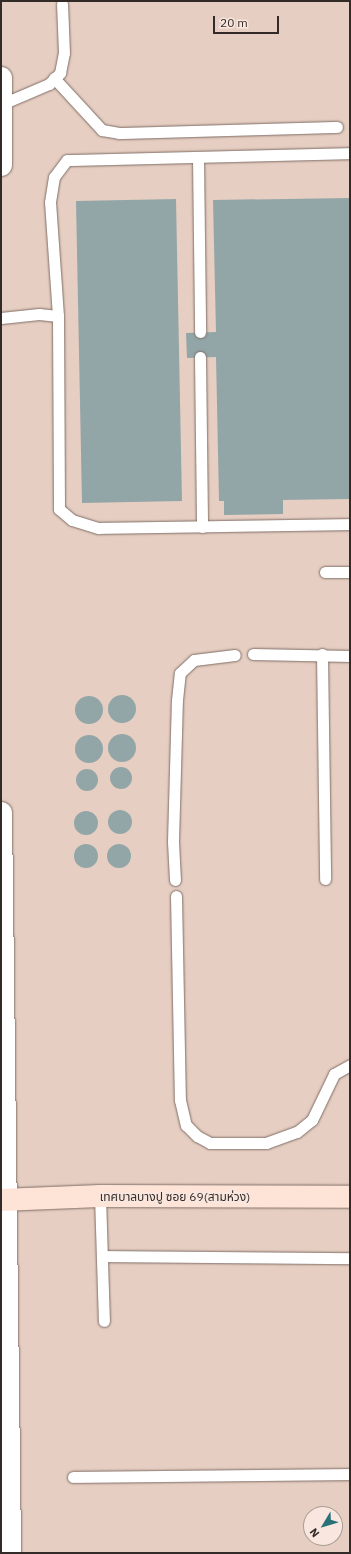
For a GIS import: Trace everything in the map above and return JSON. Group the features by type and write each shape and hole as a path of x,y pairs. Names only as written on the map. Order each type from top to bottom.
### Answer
{"street":[{"path":"1,78 1,165"},
{"path":"1,812 4,1200 10,1553"},
{"name":"เทศบาลบางปู ซอย 69(สามห่วง)","path":"4,1200 100,1196 350,1196"}],"lane":[{"path":"2,104 49,84 60,73 64,53 62,4"},
{"path":"54,78 102,130 120,133 337,127"},
{"path":"350,153 67,160 54,177 50,202 58,316 59,509 72,520 99,528 350,524"},
{"path":"198,157 200,332"},
{"path":"1,318 39,314 58,316"},
{"path":"200,357 202,527"},
{"path":"325,572 350,572"},
{"path":"253,654 322,654 350,656"},
{"path":"322,654 325,879"},
{"path":"175,880 173,841 175,755 177,700 180,673 194,660 235,655"},
{"path":"176,896 180,1100 186,1125 197,1136 210,1143 266,1143 297,1132 312,1120 334,1074 350,1065"},
{"path":"100,1196 104,1321"},
{"path":"102,1256 350,1258"},
{"path":"73,1477 350,1474"}],"shaded area":[{"path":"1,1 350,1 350,1553 1,1553"}],"building":[{"path":"350,198 350,499 283,500 283,514 224,515 224,501 219,501 216,357 187,358 186,333 216,332 213,200"},
{"path":"176,199 182,501 82,503 76,201"},
{"path":"122,695 132,699 136,709 132,719 122,723 112,719 108,709 112,699"},
{"path":"89,696 99,700 103,710 99,720 89,724 79,720 75,710 79,700"},
{"path":"122,734 132,738 136,748 132,758 122,762 112,758 108,748 112,738"},
{"path":"89,735 99,739 103,749 99,759 89,763 79,759 75,749 79,739"},
{"path":"121,767 129,770 132,778 129,786 121,789 113,786 110,778 113,770"},
{"path":"87,769 95,772 98,780 95,788 87,791 79,788 76,780 79,772"},
{"path":"120,810 129,813 132,822 129,831 120,834 111,831 108,822 111,813"},
{"path":"86,811 95,814 98,823 95,832 86,835 77,832 74,823 77,814"},
{"path":"86,844 95,847 98,856 95,865 86,868 77,865 74,856 77,847"},
{"path":"119,844 128,847 131,856 128,865 119,868 110,865 107,856 110,847"}]}
